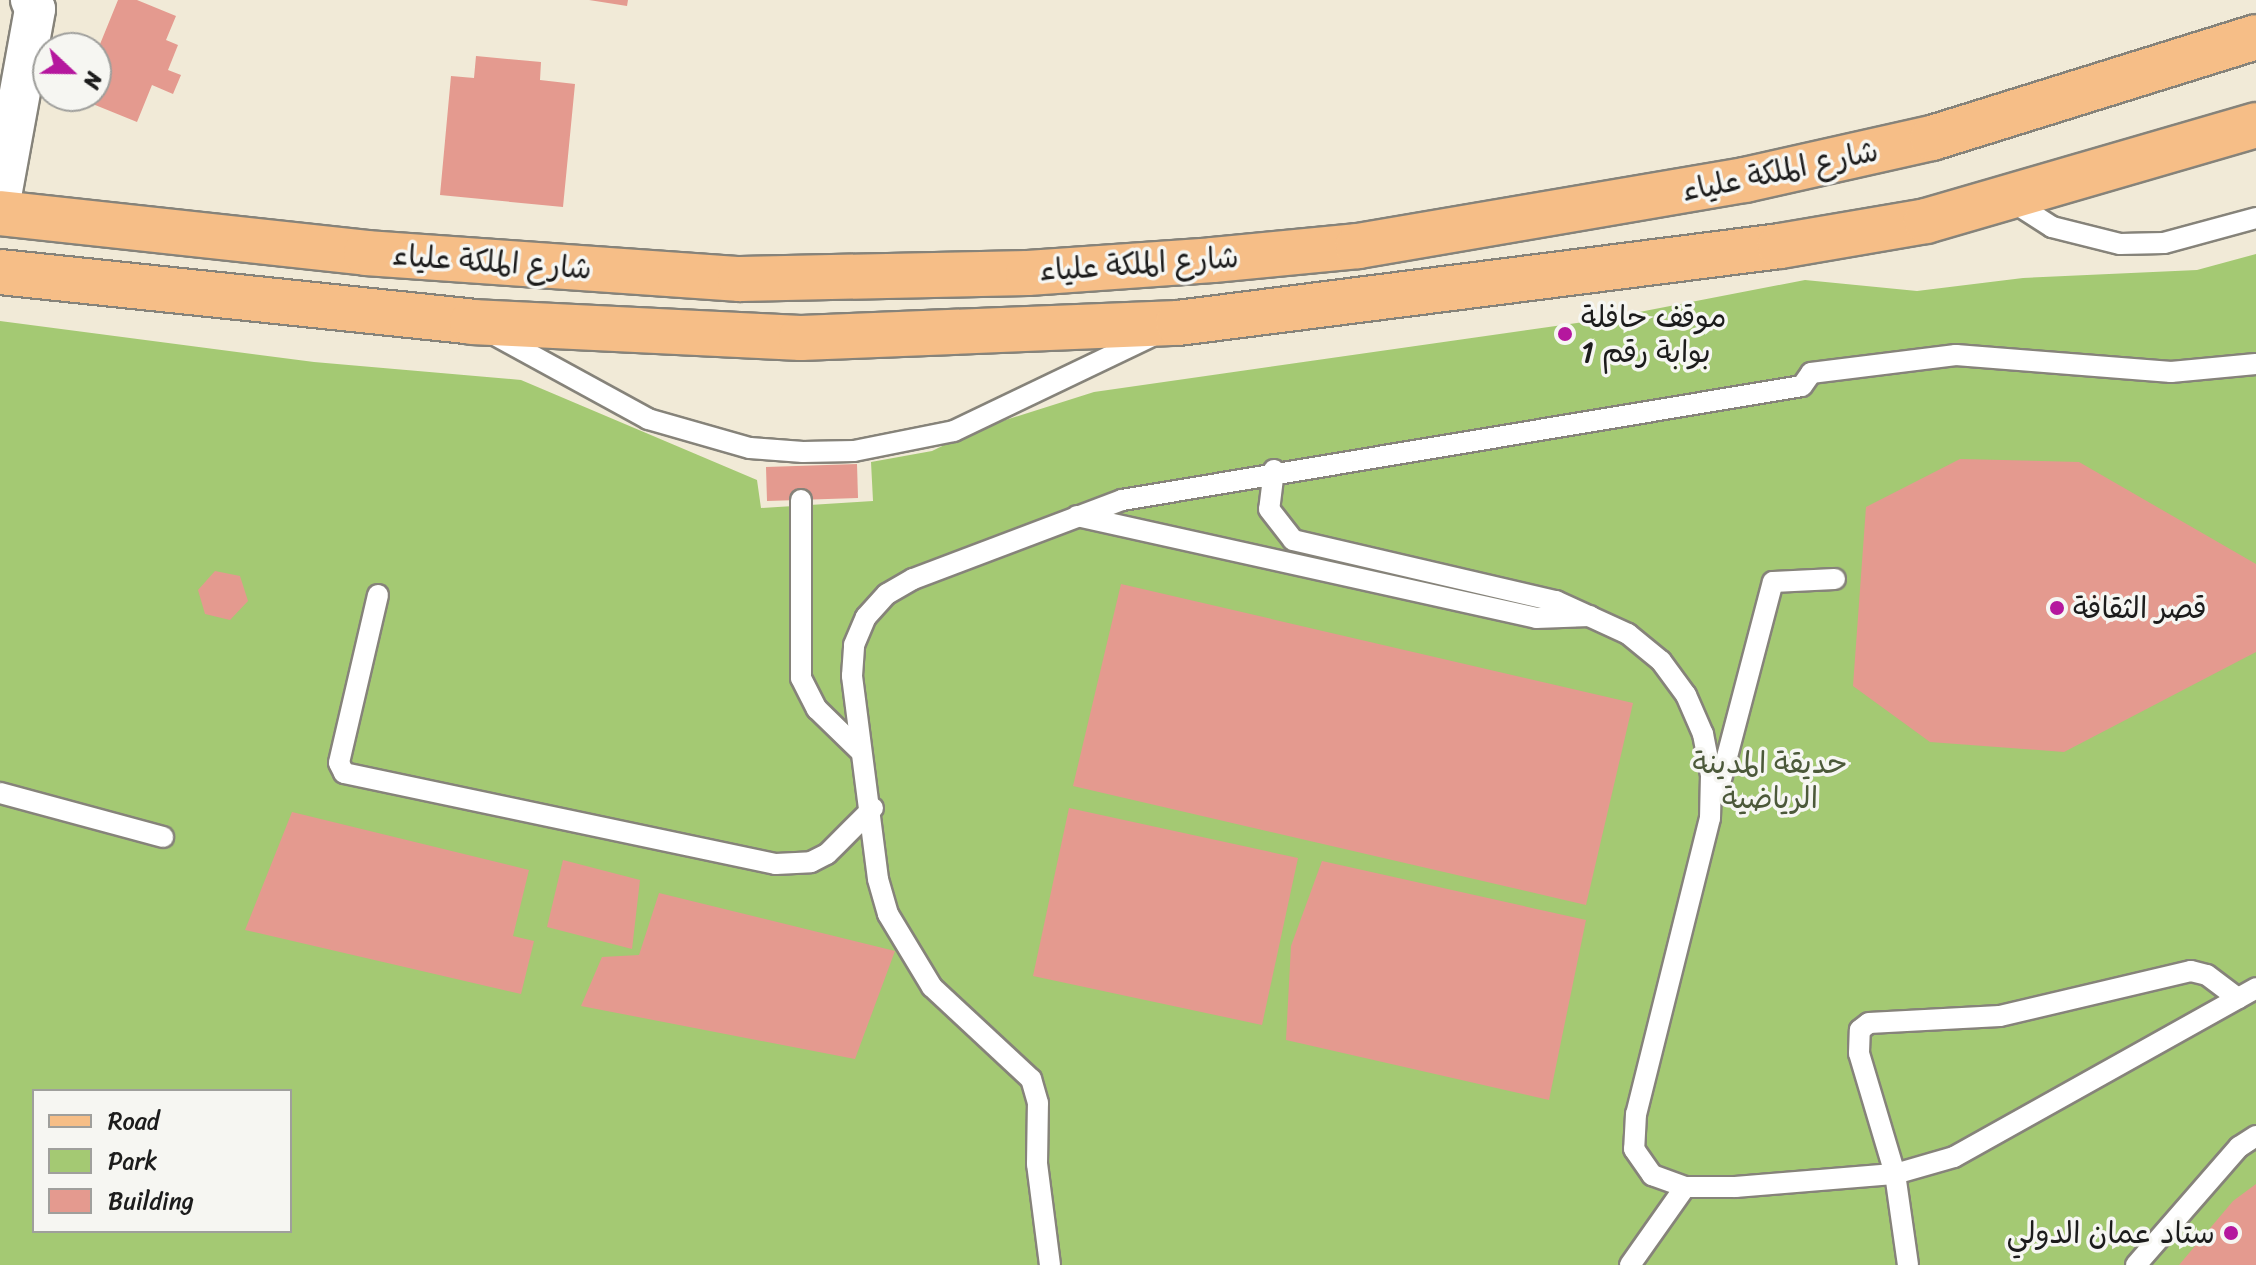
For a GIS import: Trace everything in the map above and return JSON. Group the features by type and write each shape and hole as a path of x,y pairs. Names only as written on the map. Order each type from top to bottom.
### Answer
{"main road":[{"name":"شارع الملكة علياء","path":"0,213 366,253 740,279 1028,273 1213,260 1358,246 1745,180 1932,138 2256,37"},
{"name":"شارع الملكة علياء","path":"0,272 472,322 801,338 1178,323 1780,246 1926,221 2010,200 2256,125"}],"street":[{"path":"0,202 35,9 31,0"}],"lane":[{"path":"2010,200 2052,227 2120,244 2164,243 2256,218"},
{"path":"472,322 648,419 750,448 803,459 954,431 1178,323"},
{"path":"1050,1265 1037,1164 1038,1103 1031,1079 1015,1059 961,1018 908,952 888,914 878,879 873,808 859,750 854,645 866,617 887,594 1075,515 1147,494 1274,470 1802,386 1811,373 1956,355 2171,372 2256,364"},
{"path":"1274,470 1269,509 1293,540 1537,594 1628,634 1661,661 1686,695 1703,734 1711,775 1710,818"},
{"path":"801,500 801,678 817,709 859,750"},
{"path":"1075,515 1536,618 1590,616"},
{"path":"1835,579 1773,582 1636,1114 1634,1149 1652,1175 1685,1187 1895,1174 1954,1157 2247,993"},
{"path":"378,595 339,763 344,773 776,864 802,864 827,854 873,808"},
{"path":"0,793 163,837"},
{"path":"1908,1265 1895,1174 1859,1053 1860,1030 1869,1023 2000,1016 2191,971 2247,993"},
{"path":"2136,1265 2239,1147 2256,1136"},
{"path":"1630,1265 1685,1187"}],"green space":[{"name":"حديقة المدينة الرياضية","path":"2256,254 2256,1265 0,1265 0,321 314,362 521,380 757,480 761,508 873,501 871,462 932,451 977,429 1094,392 1598,320 1805,280 1917,291 2023,278 2197,270"}],"building":[{"path":"118,0 137,0 176,16 166,40 178,45 168,70 181,75 173,94 152,85 137,122 112,112 112,32 105,32"},
{"path":"589,0 628,0 627,6"},
{"path":"476,56 541,62 540,80 575,84 563,207 440,195 451,76 474,78"},
{"name":"قصر الثقافة","path":"1960,459 2079,462 2256,564 2256,652 2064,752 1930,742 1853,686 1866,507"},
{"path":"857,464 858,498 767,501 766,467"},
{"path":"215,571 240,576 248,601 230,620 205,614 198,590"},
{"path":"1121,584 1633,703 1586,905 1073,786"},
{"path":"1069,808 1298,858 1262,1025 1033,976"},
{"path":"292,812 529,870 513,936 534,941 521,994 245,930"},
{"path":"563,860 640,880 632,949 547,927"},
{"path":"1322,861 1586,920 1549,1100 1286,1040 1291,946"},
{"path":"659,893 895,951 855,1059 581,1006 602,957 639,955"},
{"name":"ستاد عمان الدولي","path":"2256,1184 2256,1265 2179,1265 2233,1201"}],"place":[{"name":"موقف حافلة بوابة رقم 1","path":"1565,334"},
{"name":"قصر الثقافة","path":"2057,608"},
{"name":"ستاد عمان الدولي","path":"2231,1233"}]}
